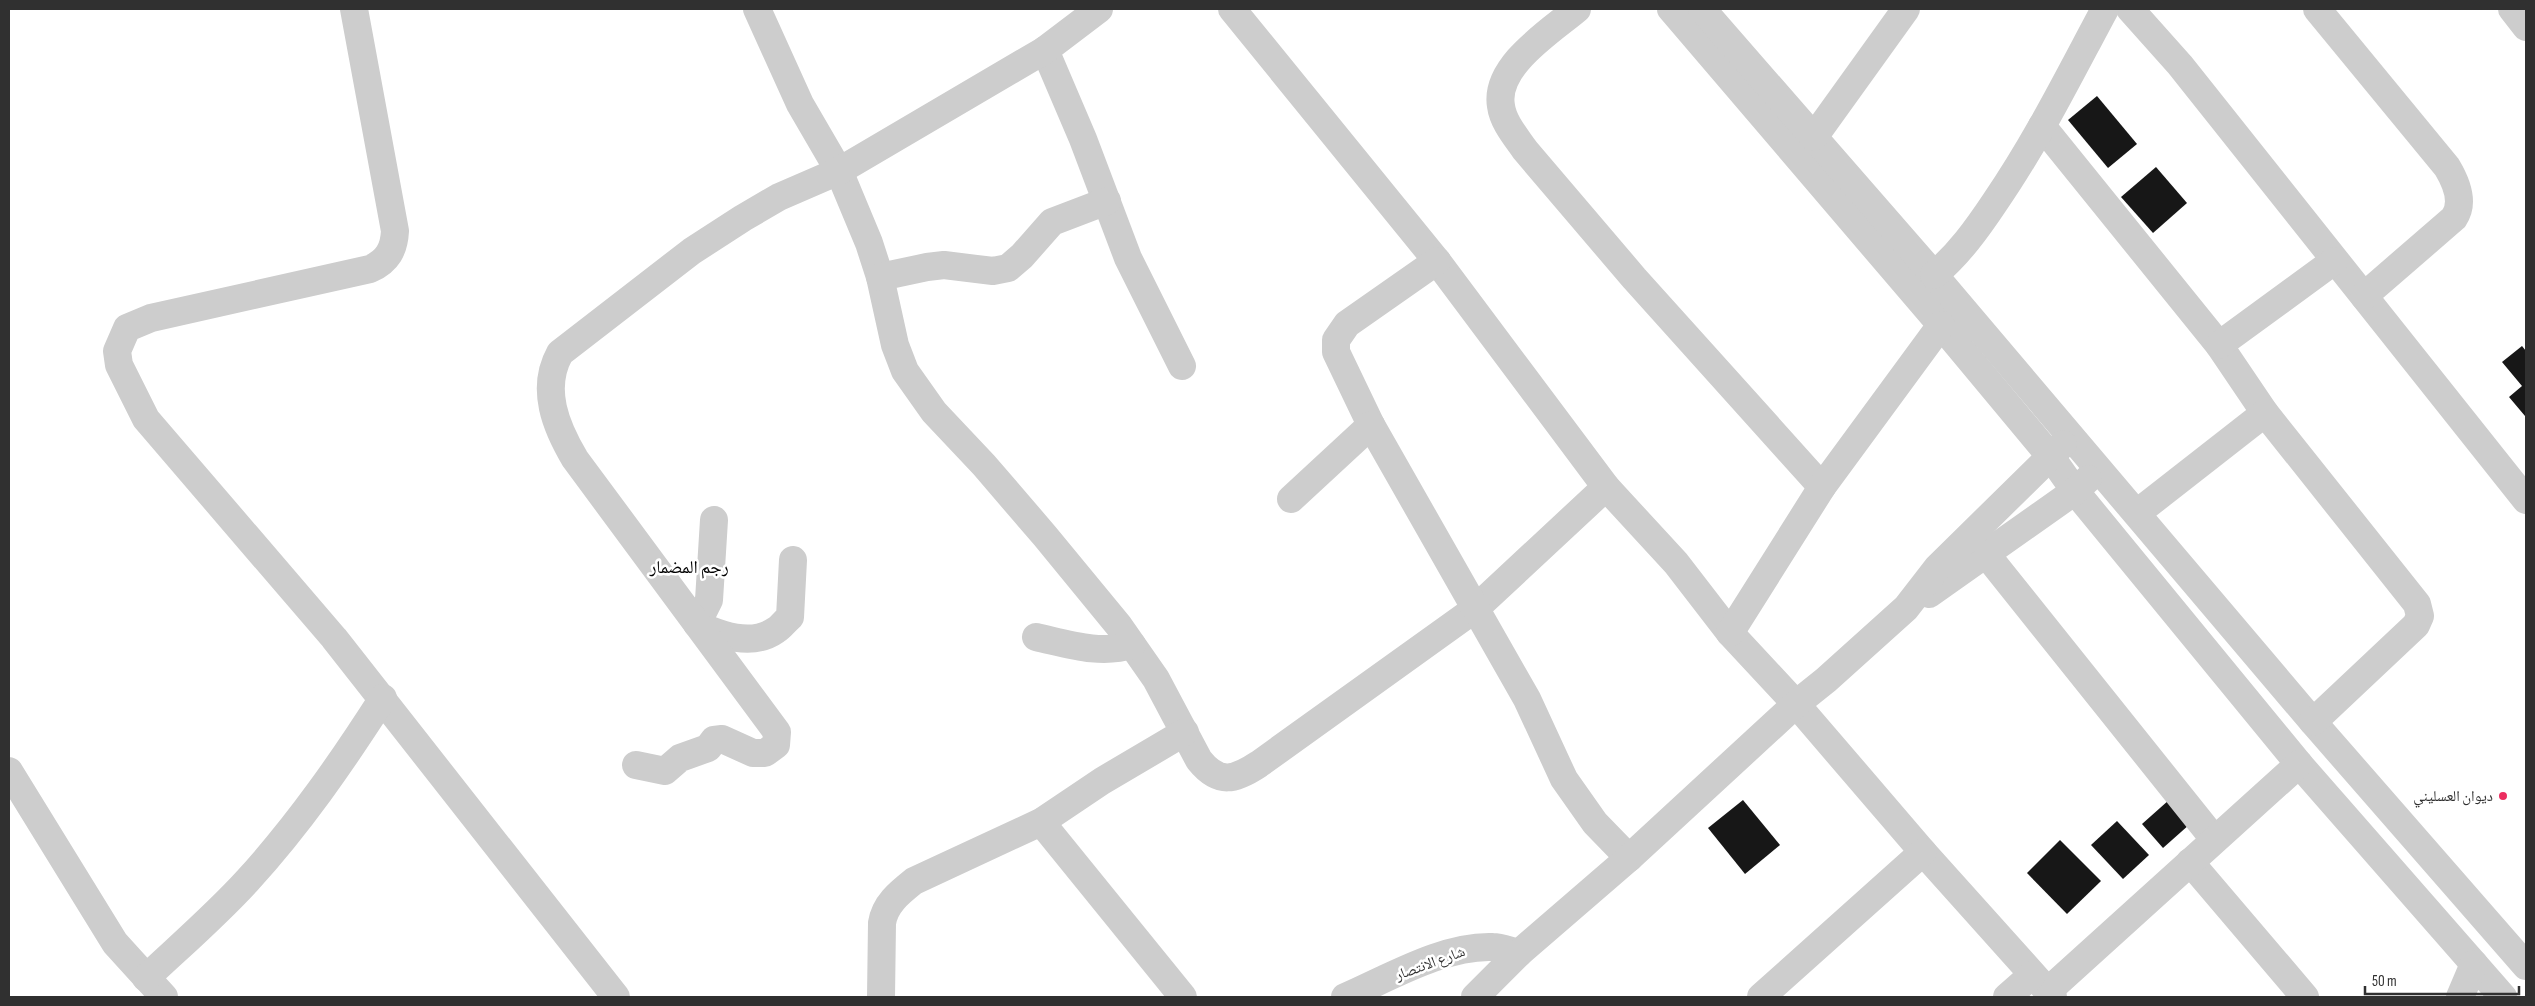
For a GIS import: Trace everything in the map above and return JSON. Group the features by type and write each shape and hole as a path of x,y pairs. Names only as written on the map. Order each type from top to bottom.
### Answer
{"street":[{"path":"354,9 395,231 392,252 379,265 370,268 136,323 127,328 121,337 117,357 126,380 146,419 383,698 616,997"},
{"path":"757,9 800,104 839,171 869,243 880,277 895,345 905,371 916,390 1045,536 1132,645 1156,679 1208,771 1222,777 1232,778 1246,773 1475,609 1606,487"},
{"path":"636,765 665,772 680,758 703,752 714,740 722,739 752,753 765,753 776,746 777,732 575,459 561,435 554,417 550,382 553,366 560,353 578,337 692,251 780,197 839,171 1045,50 1099,9"},
{"path":"1232,9 1437,261 1606,487 1676,562 1730,632 1796,704 1923,852 2044,988"},
{"path":"1577,9 1521,57 1507,73 1502,89 1501,106 1511,130 1525,150 1634,278 1822,487"},
{"path":"1671,9 2051,457 2075,491 2300,764 2503,997"},
{"path":"1702,9 1934,275 2312,722 2526,966"},
{"path":"1814,137 1906,9"},
{"path":"1934,275 1954,259 2016,172 2105,9"},
{"path":"2130,9 2180,65 2526,500"},
{"path":"2318,9 2448,166 2459,197 2459,207 2454,218 2364,296"},
{"path":"2512,9 2526,27"},
{"path":"1045,50 1107,201 1128,258 1182,366"},
{"path":"2042,126 2219,345 2265,413 2417,604 2420,616 2416,625 2312,722"},
{"path":"880,277 944,265 993,271 1008,268 1022,256 1052,222 1107,201"},
{"path":"1437,261 1348,324 1336,340 1336,352 1371,425 1527,699 1564,779 1595,823 1629,858"},
{"path":"2219,345 2334,261"},
{"path":"1730,632 1822,487 1941,325"},
{"path":"2137,513 2265,413"},
{"path":"1291,499 1371,425"},
{"path":"1475,997 1519,953 1629,858 1796,704 1848,662 1906,608 1937,568 2070,437"},
{"path":"1906,608 1943,585 2075,491 2097,470"},
{"path":"697,624 709,600 714,520"},
{"path":"1986,554 2214,839"},
{"path":"697,624 720,636 739,638 756,638 776,631 790,616 794,560"},
{"path":"1036,637 1100,650 1116,650 1132,645"},
{"path":"9,771 115,943 155,988 280,844 319,795 383,698"},
{"path":"881,997 883,913 897,894 914,881 1042,822 1102,781 1185,732"},
{"path":"2007,997 2044,988 2300,764"},
{"path":"1042,822 1183,997"},
{"path":"1761,997 1923,852"},
{"path":"2190,862 2305,997"},
{"name":"شارع الانتصار","path":"1345,997 1443,955 1470,948 1494,947 1519,953"},
{"path":"2460,997 2474,964"}],"building":[{"path":"2097,96 2137,144 2108,168 2068,120"},
{"path":"2156,167 2187,203 2153,233 2121,197"},
{"path":"2522,346 2526,351 2525,416 2509,397 2522,386 2502,362"},
{"path":"1743,800 1780,845 1745,874 1708,828"},
{"path":"2169,800 2190,824 2163,848 2142,824"},
{"path":"2117,821 2149,855 2123,879 2091,845"},
{"path":"2060,840 2101,881 2067,914 2027,873"}],"place":[{"name":"ديوان العسليني","path":"2503,796"}],"district":[{"name":"رجم المضمار","path":"689,567"}]}
